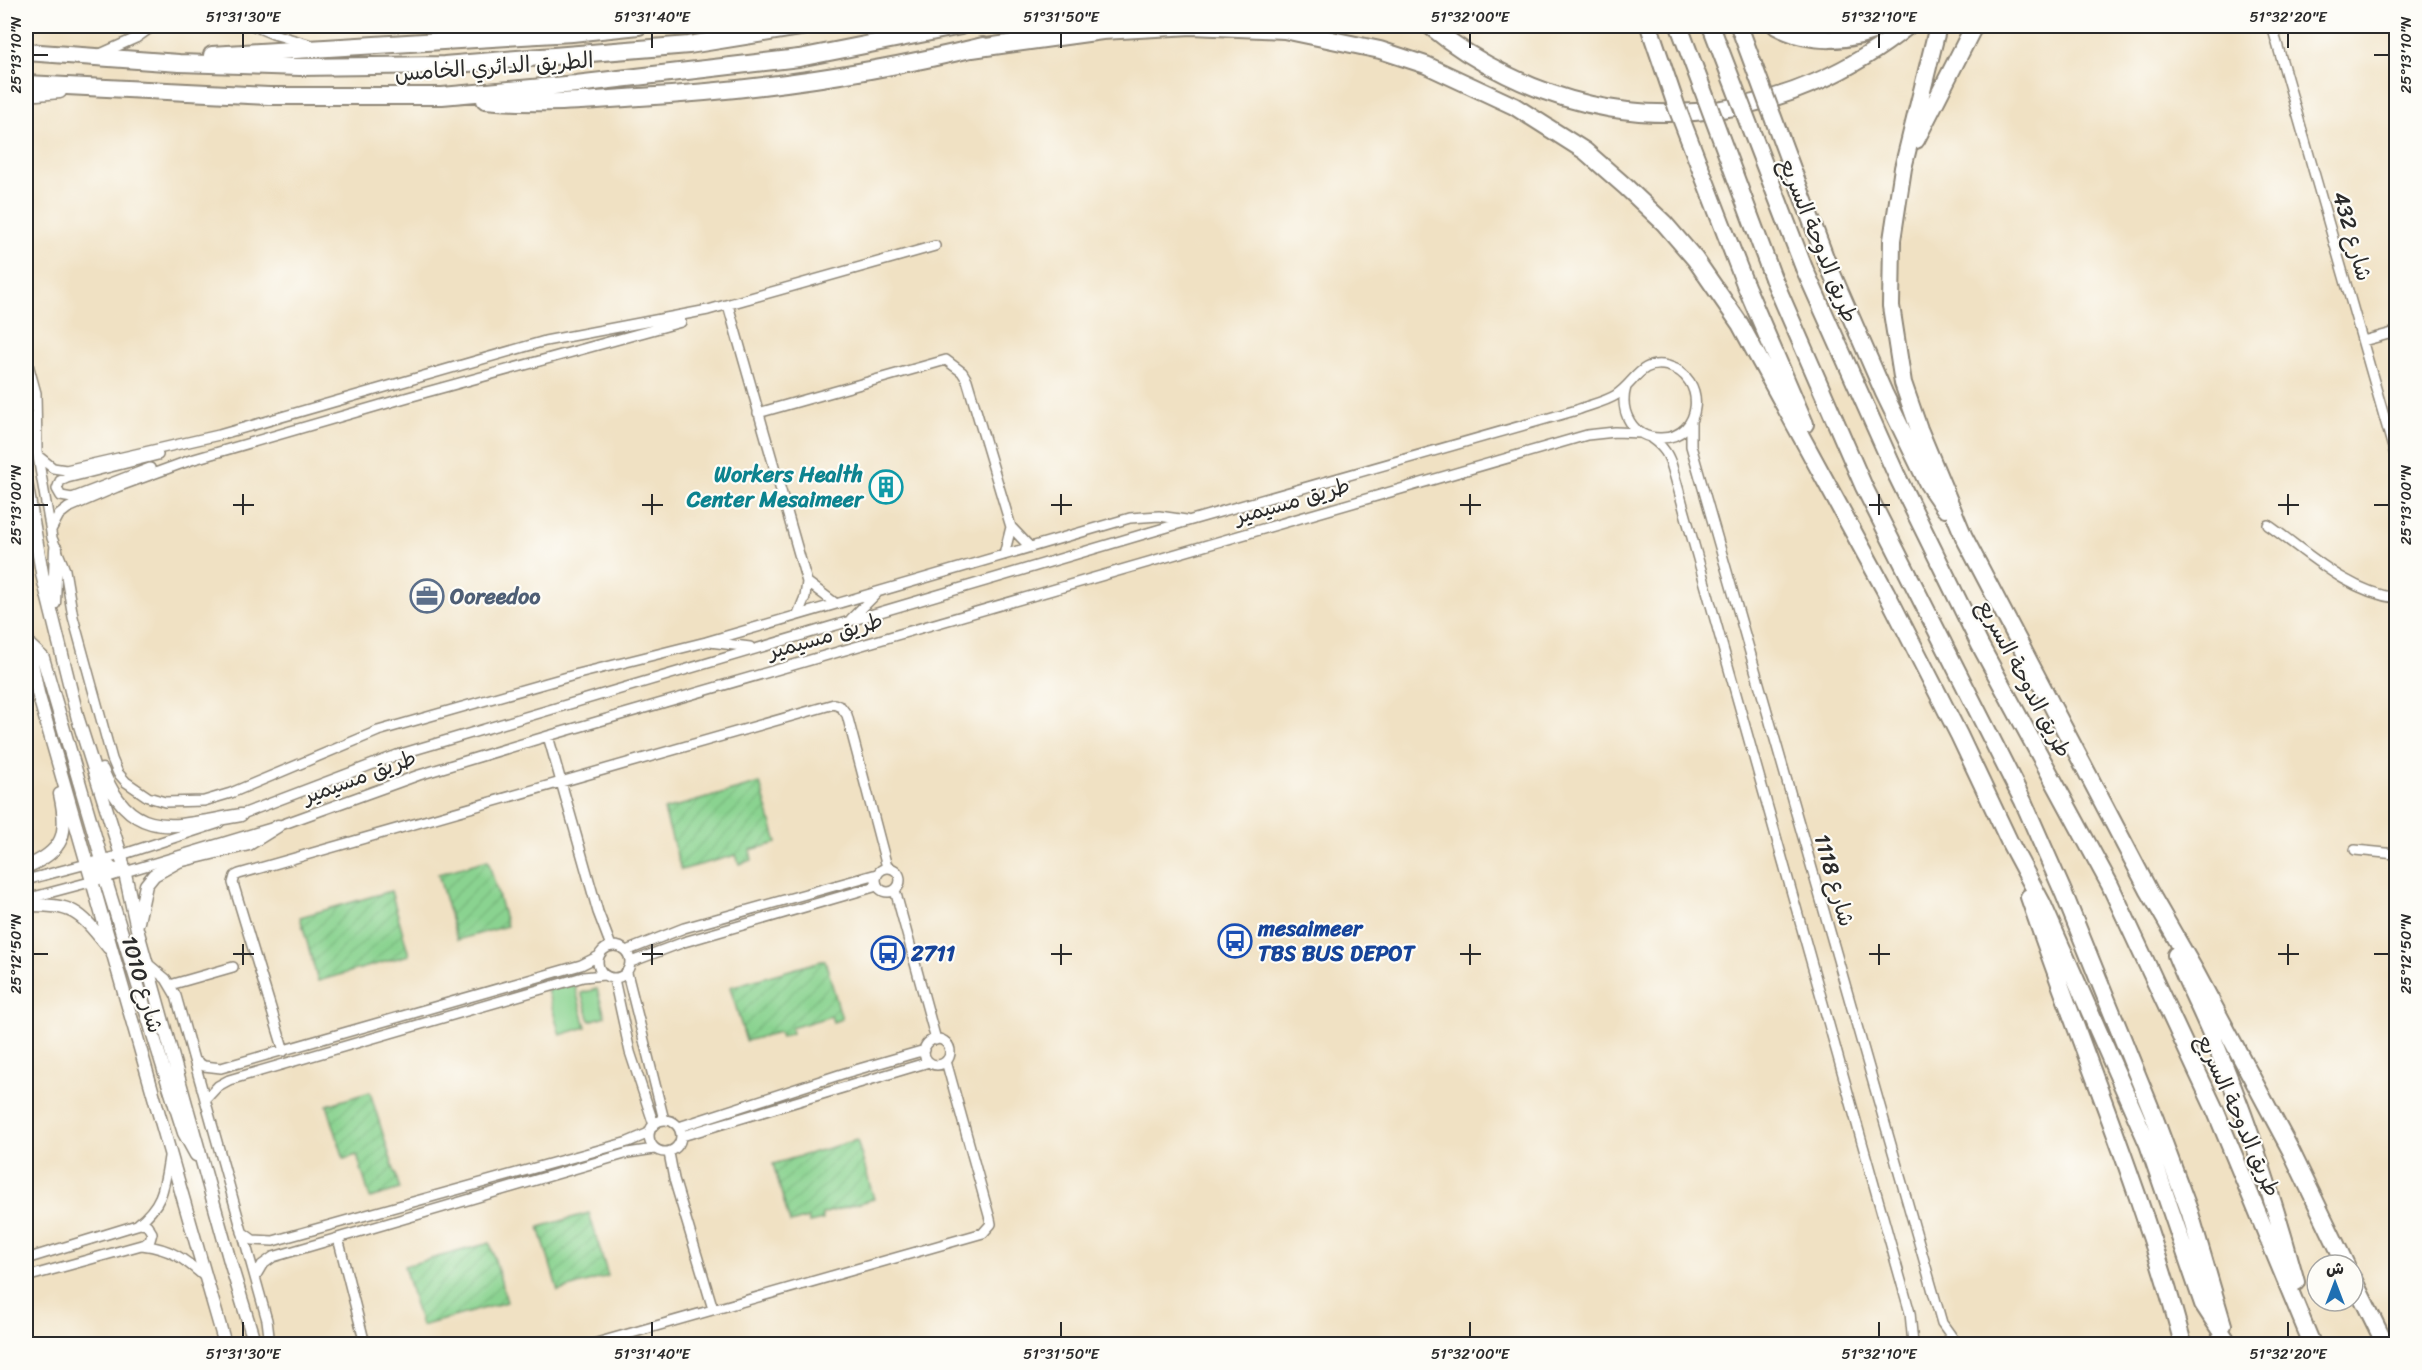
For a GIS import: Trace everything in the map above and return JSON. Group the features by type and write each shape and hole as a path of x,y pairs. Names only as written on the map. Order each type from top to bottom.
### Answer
{"highway":[{"path":"130,61 319,47 572,33 639,26"},
{"name":"الطريق الدائري الخامس","path":"26,52 130,61 300,67 444,65 689,45 807,26"},
{"name":"الطريق الدائري الخامس","path":"26,84 269,96 442,96 598,82 787,59 961,26"},
{"path":"442,96 538,104 711,93 869,71 972,49 1063,26"},
{"path":"972,49 1102,31 1192,26 1284,30 1349,42 1426,65 1514,106 1585,151 1664,223 1695,259 1740,324 1902,623 2042,903 2148,1144 2203,1304 2229,1344"},
{"path":"1430,26 1491,67 1532,87 1595,106 1633,113 1668,115 1725,108 1774,98 1824,80 1855,64 1908,26"},
{"path":"1648,26 1745,284 1856,540"},
{"path":"1678,26 1773,278 1864,487 2023,801 2110,1004 2190,1213 2229,1344"},
{"name":"طريق الدوحة السريع","path":"1711,26 1804,268 1896,474 1980,645 2115,896 2216,1112 2312,1344"},
{"path":"1739,26 1826,260 1884,393 1928,484 1964,537"},
{"path":"1776,26 1805,37 1828,39 1851,38 1884,26"},
{"path":"1938,26 1903,168 1892,240 1890,306 1903,383 1919,429 1964,537 2149,891 2195,971 2290,1149 2340,1253"},
{"path":"1903,168 1974,26"},
{"path":"2010,843 2131,1174 2170,1295 2183,1344"},
{"path":"2149,891 2215,1043 2260,1160 2277,1211 2312,1344"},
{"path":"2365,1303 2385,1344"}],"street":[{"path":"91,58 136,38 153,26"},
{"path":"254,26 319,47"},
{"name":"شارع 432","path":"2272,26 2396,456"},
{"path":"26,95 94,89"},
{"path":"38,456 53,468 66,470 188,443 545,341 708,310 935,246"},
{"path":"728,305 807,582 805,597 798,614"},
{"path":"188,443 135,462 63,479 57,489 61,496 72,498 137,472 190,460 690,319 708,310"},
{"path":"2363,341 2397,332"},
{"path":"26,357 36,393 38,456 51,531 65,570 73,617 112,759 118,773 132,788 148,797 165,802 204,801 231,794 378,731 578,674 706,642 1139,516 1159,516 1188,521"},
{"path":"758,413 946,360 962,372 967,380 1011,527 1030,547"},
{"path":"1666,366 1678,370 1688,377 1697,399 1696,411 1691,422 1672,436 1661,438 1645,435 1633,427 1624,408 1626,387 1643,369 1666,366"},
{"name":"طريق مسيمير","path":"26,880 121,855 241,815 397,755 849,620 1577,410 1615,396 1626,387"},
{"name":"شارع 1118","path":"1691,422 1691,446 1942,1323 1957,1344"},
{"name":"طريق مسيمير","path":"26,899 278,826 420,775 548,736 1587,435 1615,432 1645,435"},
{"name":"شارع 1118","path":"1645,435 1661,445 1669,456 1910,1313 1913,1344"},
{"path":"51,531 55,520 68,508 190,460"},
{"name":"شارع 1010","path":"26,482 43,578 78,718 121,855 137,929 255,1344"},
{"path":"2268,525 2338,575 2378,595 2397,598"},
{"path":"1004,555 1011,527"},
{"path":"54,619 56,549"},
{"path":"807,582 835,603"},
{"path":"849,620 879,591"},
{"path":"27,639 43,658 102,860 112,869 124,872"},
{"name":"شارع 1010","path":"27,639 38,693 87,864 99,879 112,951 225,1344"},
{"path":"706,642 755,648"},
{"path":"26,867 52,853 63,837 64,824 62,802 38,693"},
{"path":"284,1051 233,882 235,876 826,704 841,707 846,715 887,867"},
{"path":"78,718 115,798 137,818 155,825 171,826 241,815"},
{"path":"548,736 598,912 612,946"},
{"path":"137,929 142,894 154,875 179,861 249,844 278,826"},
{"path":"2355,850 2397,854"},
{"path":"626,951 684,928 877,874 887,867"},
{"path":"877,886 885,892 894,890 899,884 899,876 887,867"},
{"path":"877,874 877,886"},
{"path":"99,879 184,1133 203,1166"},
{"path":"631,962 684,942 877,886"},
{"path":"894,890 936,1040"},
{"path":"26,905 55,905 76,912 87,921 112,951"},
{"path":"194,1060 209,1068 225,1067 581,965 599,957 605,949 612,946 620,947 626,951 631,962 627,973 664,1120"},
{"path":"599,957 599,968 604,975"},
{"name":"شارع 1010","path":"147,963 160,973 176,996 267,1320 270,1344"},
{"path":"170,985 233,967"},
{"path":"205,1100 213,1090 228,1080 583,977 604,975 614,979 627,973"},
{"path":"614,979 630,1052 651,1129 651,1145 654,1149"},
{"path":"593,1344 983,1233 991,1224 990,1219 946,1061 949,1049 944,1042 936,1040 928,1043 925,1056 929,1062"},
{"path":"680,1132 845,1073 925,1050"},
{"path":"680,1132 929,1062 939,1065 946,1061"},
{"path":"225,1067 228,1080"},
{"path":"242,1233 260,1242 278,1240 628,1142 664,1120 672,1122 680,1132 677,1148 669,1152 654,1149 628,1153 280,1255 262,1265 255,1277"},
{"path":"669,1152 674,1179 713,1309"},
{"path":"137,1225 158,1203 164,1189 170,1155"},
{"path":"26,1258 137,1225 147,1225 152,1233 150,1240 142,1245 26,1277"},
{"path":"339,1238 365,1344"},
{"path":"278,1240 274,1248 280,1255"},
{"path":"142,1245 162,1247 172,1252 205,1277"}],"green space":[{"path":"760,783 777,843 750,850 752,860 739,864 736,855 681,870 664,810"},
{"path":"488,860 507,926 457,940 438,874"},
{"path":"391,891 409,955 318,981 300,917"},
{"path":"825,960 842,1019 833,1022 831,1016 791,1028 792,1033 781,1037 779,1032 746,1041 730,987"},
{"path":"574,983 586,1027 560,1035 547,990"},
{"path":"597,989 605,1016 590,1021 581,993"},
{"path":"370,1092 400,1189 370,1198 357,1155 344,1159 327,1105"},
{"path":"857,1140 874,1199 822,1214 823,1220 809,1223 808,1218 790,1223 773,1164"},
{"path":"589,1213 608,1276 558,1291 539,1227"},
{"path":"490,1243 507,1302 421,1326 404,1266"}],"place":[{"name":"Workers Health Center Mesaimeer","path":"886,487"},
{"name":"Ooreedoo","path":"427,596"},
{"name":"mesaimeer TBS BUS DEPOT","path":"1235,941"},
{"name":"2711","path":"888,953"}]}
